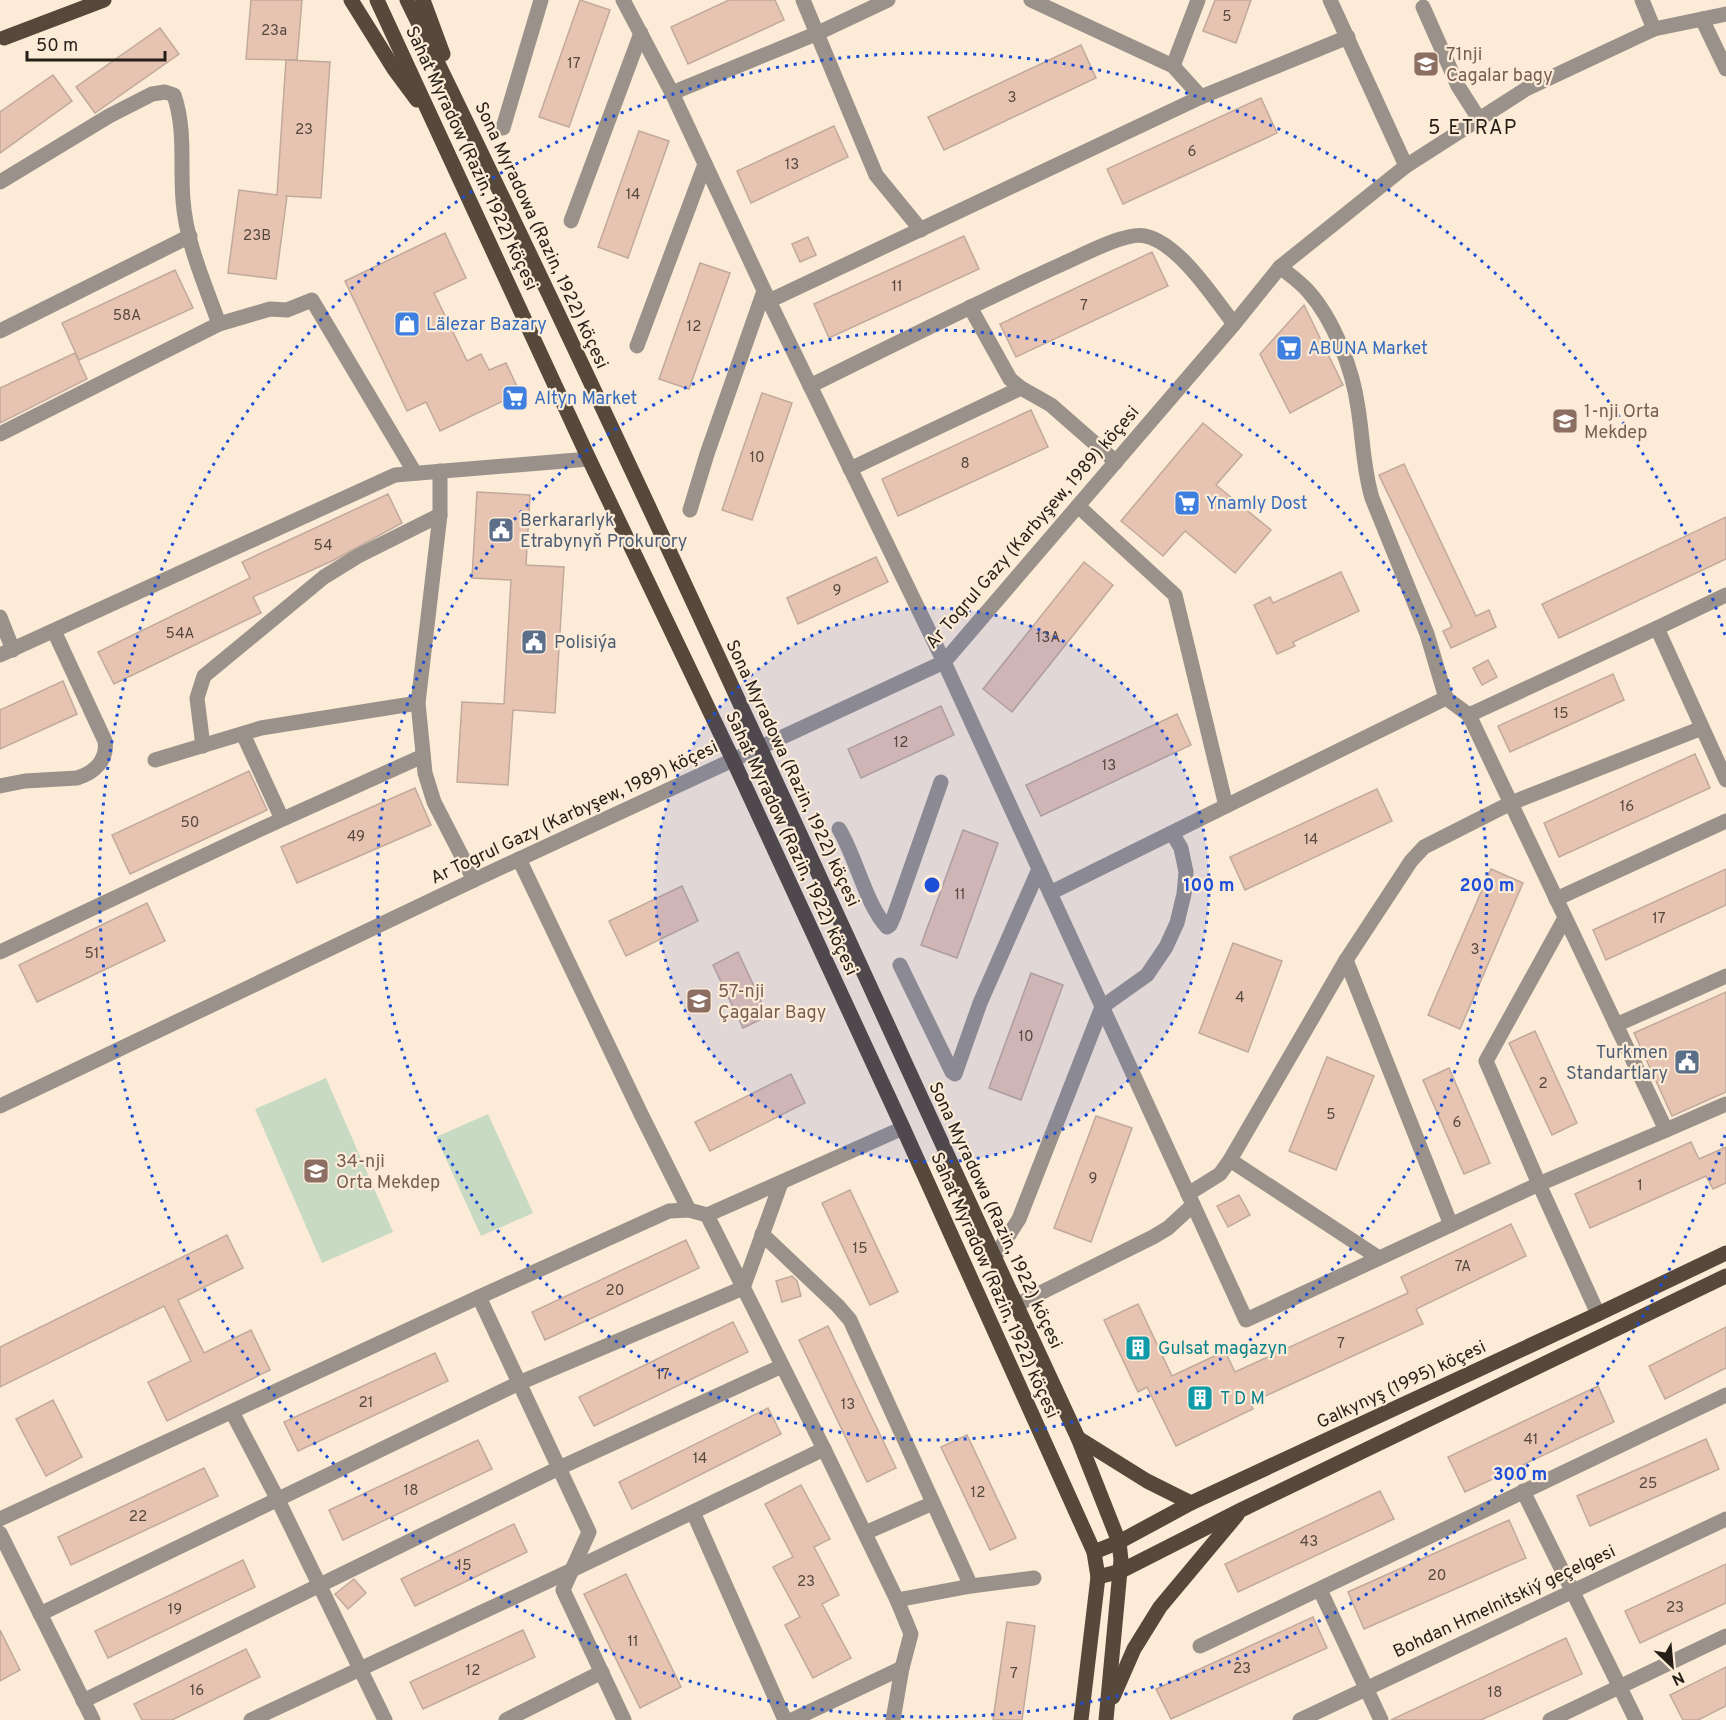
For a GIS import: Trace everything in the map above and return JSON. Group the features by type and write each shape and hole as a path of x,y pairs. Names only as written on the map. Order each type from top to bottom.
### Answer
{"main road":[{"path":"1,35 86,0"},
{"path":"1,35 104,0"},
{"path":"351,0 394,69 437,127"},
{"name":"Sahat Myradow (Razin, 1922) köçesi","path":"377,0 589,459 733,760 903,1128 1094,1552 1098,1577 1080,1720"},
{"name":"Sona Myradowa (Razin, 1922) köçesi","path":"408,0 465,116 760,747 1078,1438 1119,1542 1121,1571"},
{"path":"423,0 465,116"},
{"name":"Galkynyş (1995) köçesi","path":"1094,1552 1119,1542 1191,1503 1726,1253"},
{"path":"1098,1577 1121,1571 1241,1510 1726,1276"},
{"path":"1078,1438 1147,1480 1191,1503"},
{"path":"1107,1716 1134,1649 1160,1607 1241,1510"},
{"path":"1107,1716 1121,1571"}],"street":[{"path":"502,128 541,0"},
{"path":"803,0 876,175 921,230"},
{"path":"672,93 818,33 888,0"},
{"path":"1031,0 1173,66 1201,97"},
{"path":"1173,66 1198,0"},
{"path":"1330,0 1406,166"},
{"path":"1642,0 1654,29"},
{"path":"630,2 641,33 672,93 766,296 944,662 1246,1320 1539,1184 1726,1104"},
{"path":"1423,7 1458,86 1479,119"},
{"name":"Ar Togrul Gazy (Karbyşew, 1989) köçesi","path":"0,1106 474,880 944,662 1281,267 1406,166 1526,89 1654,29 1726,14"},
{"path":"1702,19 1726,69"},
{"path":"571,221 641,33"},
{"path":"690,510 706,454 766,296 921,230 1201,97 1348,37"},
{"path":"0,182 109,116 152,94 165,92 174,95 179,110 183,154 183,201 193,249 219,324"},
{"path":"638,346 705,164"},
{"path":"810,386 969,307 1116,240 1139,235 1161,243 1175,253 1192,270 1234,324"},
{"path":"0,331 190,236"},
{"path":"1281,267 1307,290 1324,312 1349,368 1358,407 1366,477 1371,498 1426,634 1446,699 1469,715 1666,1130"},
{"path":"0,434 219,324 270,309 287,310 312,300 415,473"},
{"path":"969,307 1010,379 1051,405 1116,462"},
{"path":"850,469 1021,388"},
{"path":"0,617 7,652 395,475 589,459"},
{"path":"440,471 440,515 418,703 425,773 434,802 474,880"},
{"path":"1078,506 1175,596 1226,806"},
{"path":"203,746 196,698 204,676 324,578 358,556 440,515"},
{"path":"1469,715 1726,595"},
{"path":"1657,628 1726,780"},
{"path":"0,786 26,781 85,776 100,764 106,748 105,741 54,631"},
{"path":"1050,893 1446,699"},
{"path":"155,760 261,728 418,703"},
{"path":"1016,1305 1168,1228 1191,1199 1220,1174 1346,960 1411,861 1424,847 1511,803 1702,728"},
{"path":"243,734 282,819"},
{"path":"0,952 282,819 423,756"},
{"path":"839,829 876,911 887,927 894,916 941,782"},
{"path":"1556,899 1726,821"},
{"path":"994,1258 1019,1220 1102,1007 1147,975 1166,947 1177,923 1184,894 1186,872 1181,848 1172,833"},
{"path":"519,859 689,1210"},
{"path":"900,964 952,1072 956,1074 980,1004 1039,869"},
{"path":"1565,918 1486,1061 1598,1314"},
{"path":"1346,960 1451,1225"},
{"path":"1616,1025 1726,976"},
{"path":"0,1520 669,1211 689,1210 707,1215 903,1128"},
{"path":"1230,1160 1380,1258"},
{"path":"40,1614 519,1383 743,1288 781,1183"},
{"path":"707,1215 865,1533 911,1634 902,1668 893,1720"},
{"path":"762,1234 838,1306 849,1320 970,1586"},
{"path":"479,1297 589,1532 563,1590 624,1720"},
{"path":"83,1701 559,1468 783,1366"},
{"path":"1200,1646 1726,1395"},
{"path":"232,1412 277,1498 385,1720"},
{"path":"251,1720 824,1449"},
{"path":"1523,1491 1636,1720"},
{"path":"865,1533 933,1503"},
{"path":"693,1512 785,1720"},
{"name":"Bohdan Hmelnitskiý geçelgesi","path":"1300,1720 1726,1519"},
{"path":"0,1533 93,1720"},
{"path":"897,1599 970,1586 1035,1578"},
{"path":"1320,1590 1381,1720"},
{"path":"1550,1720 1726,1636"},
{"path":"792,1720 902,1668"},
{"path":"506,1720 602,1672"}],"green space":[{"path":"326,1078 393,1232 322,1263 255,1109"},
{"path":"488,1114 533,1213 481,1236 436,1137"}],"building":[{"path":"251,0 302,0 297,60 246,59"},
{"path":"580,0 610,10 569,127 539,117"},
{"path":"729,0 775,0 784,20 688,64 671,27"},
{"path":"1215,0 1251,0 1236,43 1203,31"},
{"path":"160,28 179,54 95,113 76,87"},
{"path":"1081,45 1096,78 944,150 928,117"},
{"path":"286,60 330,62 321,198 287,196 276,279 228,273 239,190 277,195"},
{"path":"53,75 72,101 0,153 0,112"},
{"path":"1261,98 1277,133 1123,204 1107,169"},
{"path":"834,126 848,157 751,203 737,171"},
{"path":"639,131 669,141 628,258 598,247"},
{"name":"Lälezar Bazary","path":"445,233 466,278 434,293 467,361 481,354 489,370 506,363 520,393 440,431 426,402 407,411 345,281"},
{"path":"964,236 979,269 829,338 814,304"},
{"path":"808,237 816,255 800,262 792,244"},
{"path":"1152,252 1168,286 1016,357 1000,324"},
{"path":"700,263 730,273 689,389 659,379"},
{"path":"175,270 193,308 79,360 62,323"},
{"path":"1304,305 1343,385 1290,413 1260,354"},
{"path":"75,353 87,379 0,423 0,388"},
{"path":"762,393 792,403 752,520 722,510"},
{"path":"1031,410 1048,447 898,516 882,479"},
{"name":"Ynamly Dost","path":"1203,423 1242,455 1216,485 1271,530 1235,573 1185,531 1163,556 1121,521"},
{"path":"1404,464 1476,616 1489,610 1496,627 1451,648 1443,631 1452,627 1379,475"},
{"path":"477,492 530,495 526,565 564,567 555,713 513,710 508,785 457,782 462,702 504,704 511,580 472,578"},
{"path":"388,494 402,523 334,560 253,597 261,613 114,684 98,652 250,578 242,562"},
{"path":"1726,517 1726,559 1559,638 1542,604"},
{"path":"876,557 888,582 798,624 787,598"},
{"path":"1084,562 1113,585 1012,712 983,689"},
{"path":"1341,572 1359,611 1293,642 1295,646 1277,654 1254,605 1270,597 1273,603"},
{"path":"1488,660 1497,677 1482,685 1473,668"},
{"path":"1613,674 1624,700 1510,752 1498,726"},
{"path":"63,681 77,714 0,749 0,710"},
{"path":"941,706 954,735 861,778 848,749"},
{"path":"1177,714 1191,745 1041,816 1026,785"},
{"path":"1695,754 1710,788 1559,857 1544,823"},
{"path":"249,771 267,810 130,874 112,835"},
{"path":"415,788 431,825 297,883 281,847"},
{"path":"1377,789 1392,821 1245,890 1230,857"},
{"path":"963,830 998,843 957,958 921,945"},
{"path":"1491,869 1523,883 1460,1029 1428,1015"},
{"path":"1726,869 1726,905 1606,960 1593,930"},
{"path":"682,886 698,921 626,956 609,921"},
{"path":"147,903 165,941 37,1002 19,965"},
{"path":"1233,943 1282,961 1248,1052 1199,1033"},
{"path":"738,952 768,1016 743,1028 713,965"},
{"path":"1031,973 1063,985 1021,1100 989,1088"},
{"name":"Turkmen Standartlary","path":"1726,992 1726,1092 1672,1116 1634,1033"},
{"path":"1535,1031 1577,1123 1552,1135 1509,1043"},
{"path":"1327,1057 1374,1076 1336,1170 1289,1151"},
{"path":"1449,1068 1490,1163 1464,1174 1423,1080"},
{"path":"791,1074 805,1103 710,1151 695,1122"},
{"path":"1096,1116 1132,1128 1091,1242 1054,1228"},
{"path":"1691,1142 1699,1159 1726,1147 1726,1183 1713,1189 1706,1176 1590,1228 1575,1194"},
{"path":"850,1190 898,1292 870,1305 822,1203"},
{"path":"1239,1195 1250,1215 1228,1227 1217,1206"},
{"path":"1511,1224 1526,1256 1416,1309 1423,1324 1250,1403 1253,1409 1176,1446 1147,1387 1138,1392 1104,1320 1138,1304 1172,1376 1225,1351 1235,1372 1408,1293 1401,1277"},
{"path":"227,1235 243,1268 178,1300 204,1353 251,1330 270,1370 167,1421 148,1382 191,1361 164,1306 0,1387 0,1347"},
{"path":"686,1240 699,1268 545,1340 532,1312"},
{"path":"792,1276 797,1281 801,1296 782,1302 776,1281"},
{"path":"733,1322 748,1352 594,1426 579,1397"},
{"path":"828,1326 896,1468 867,1482 799,1340"},
{"path":"1726,1327 1726,1368 1665,1399 1649,1366"},
{"path":"435,1353 448,1381 298,1451 284,1422"},
{"path":"1598,1386 1614,1422 1465,1492 1448,1457"},
{"path":"53,1400 82,1457 46,1476 16,1419"},
{"path":"768,1408 781,1434 632,1509 619,1482"},
{"path":"967,1435 1016,1538 990,1550 941,1447"},
{"path":"1706,1439 1719,1469 1590,1526 1577,1496"},
{"path":"478,1440 492,1469 343,1540 329,1510"},
{"path":"204,1468 218,1496 71,1565 58,1537"},
{"path":"801,1485 830,1539 814,1547 839,1595 822,1604 851,1658 813,1678 785,1625 800,1617 773,1567 793,1557 765,1504"},
{"path":"1380,1491 1394,1519 1238,1592 1225,1564"},
{"path":"1509,1520 1526,1558 1364,1629 1348,1592"},
{"path":"514,1524 527,1552 415,1606 401,1579"},
{"path":"243,1560 255,1587 108,1658 95,1631"},
{"path":"1726,1564 1726,1603 1640,1643 1625,1611"},
{"path":"626,1574 681,1687 640,1708 584,1594"},
{"path":"354,1579 366,1593 348,1609 335,1594"},
{"path":"1313,1617 1327,1648 1171,1719 1156,1689"},
{"path":"1007,1622 1035,1626 1022,1720 993,1720"},
{"path":"0,1630 20,1670 0,1681"},
{"path":"523,1630 535,1657 423,1709 410,1682"},
{"path":"1566,1638 1582,1674 1481,1720 1391,1720"},
{"path":"246,1649 260,1677 172,1720 142,1720 134,1704"},
{"path":"1726,1667 1726,1706 1698,1720 1683,1720 1670,1695"}],"place":[{"name":"71nji Cagalar bagy","path":"1426,64"},
{"name":"Lälezar Bazary","path":"407,324"},
{"name":"ABUNA Market","path":"1289,348"},
{"name":"Altyn Market","path":"515,398"},
{"name":"1-nji Orta Mekdep","path":"1565,421"},
{"name":"Ynamly Dost","path":"1187,503"},
{"name":"Berkararlyk Etrabynyň Prokurory","path":"501,530"},
{"name":"Polisiýa","path":"534,642"},
{"name":"57-nji Çagalar Bagy","path":"699,1001"},
{"name":"Turkmen Standartlary","path":"1687,1062"},
{"name":"34-nji Orta Mekdep","path":"316,1171"},
{"name":"Gulsat magazyn","path":"1138,1348"},
{"name":"T D M","path":"1200,1398"}],"district":[{"name":"5 ETRAP","path":"1473,127"}]}
